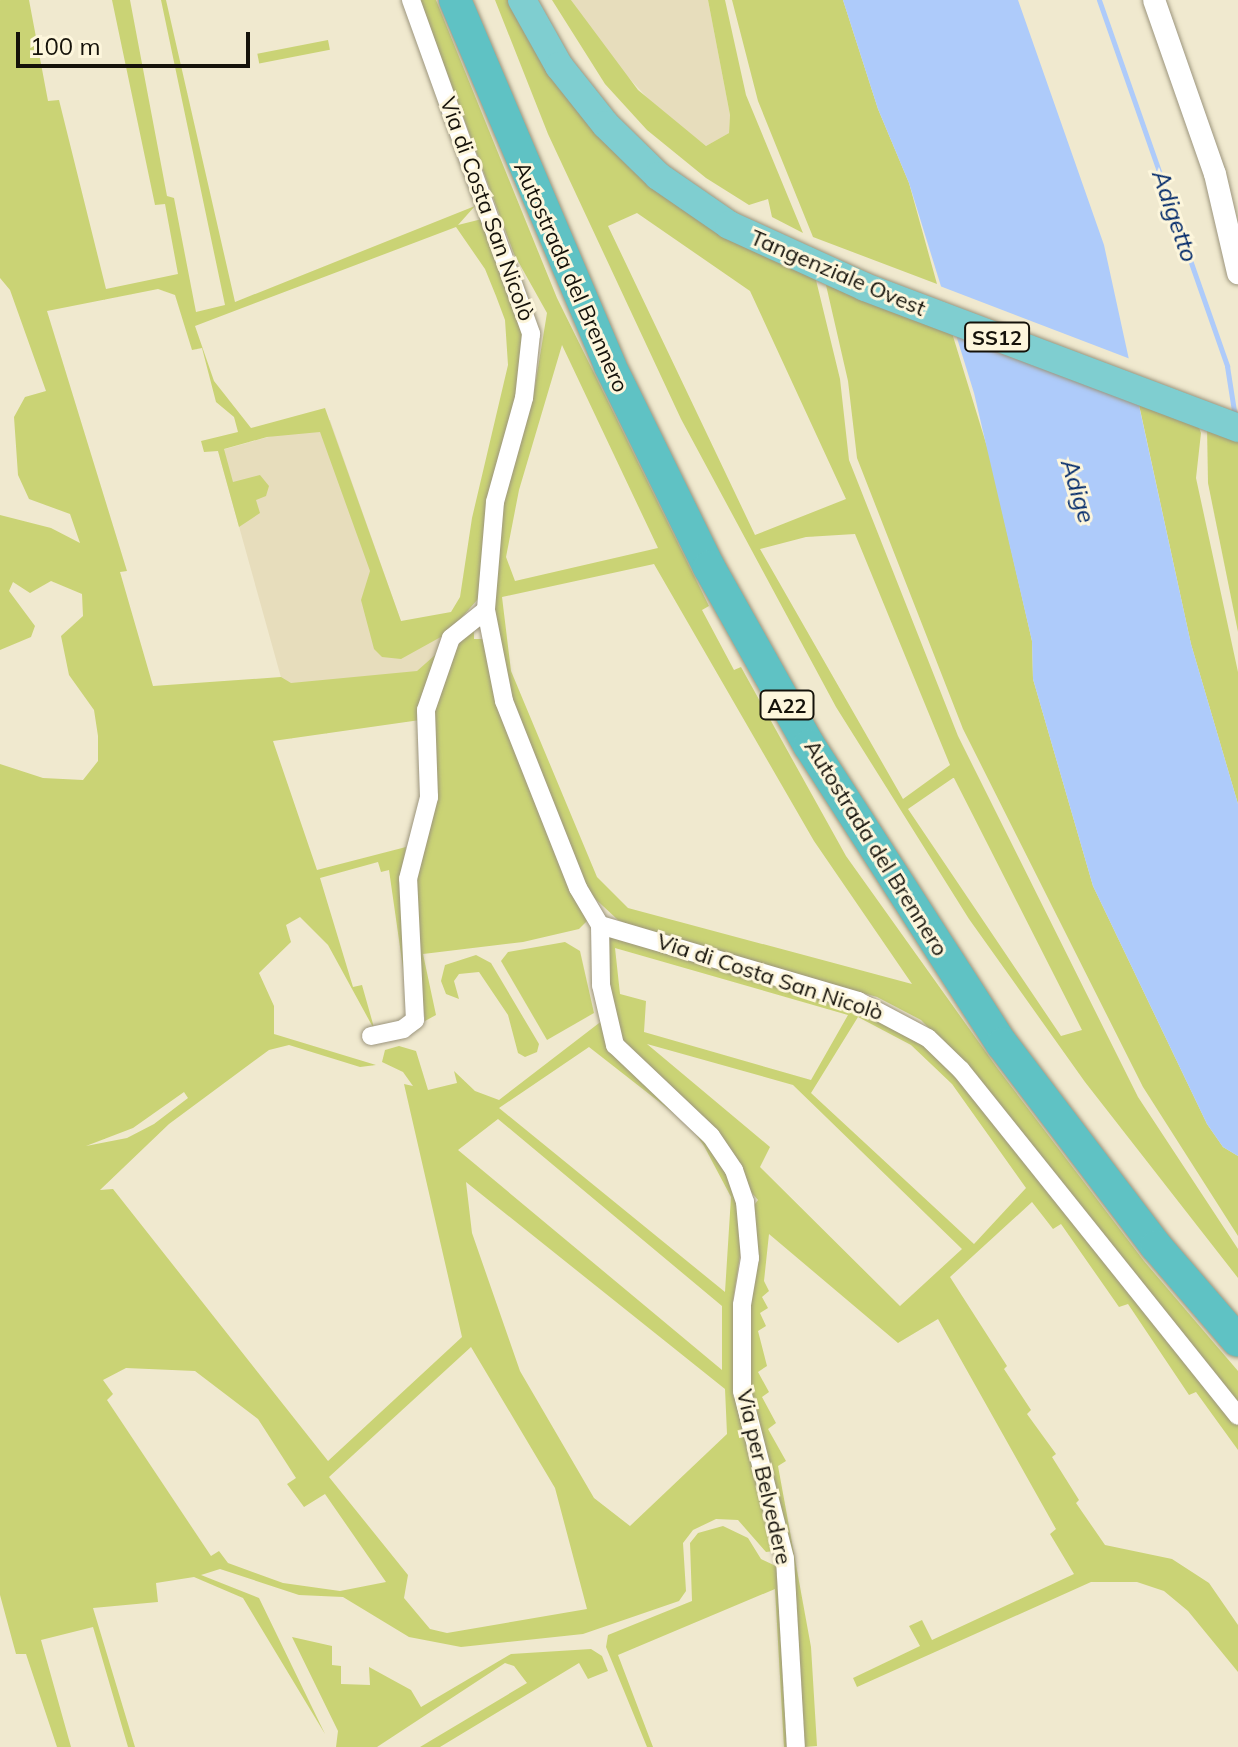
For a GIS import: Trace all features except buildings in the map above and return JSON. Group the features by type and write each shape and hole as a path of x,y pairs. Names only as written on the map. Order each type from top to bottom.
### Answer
{"highway":[{"name":"Autostrada del Brennero","path":"455,0 610,366 709,567 809,745 1002,1044 1156,1246 1238,1341"},
{"name":"Autostrada del Brennero","path":"478,0 540,161 626,355 726,556 832,744 1023,1036 1238,1309"},
{"name":"Tangenziale Ovest","path":"522,0 559,66 606,125 658,176 762,234 1238,428"},
{"name":"Tangenziale Ovest","path":"542,0 587,75 633,128 686,176 762,234 1238,408"}],"street":[{"name":"Via di Costa San Nicolò","path":"411,0 531,334 527,384 495,502 486,610 504,701 578,888 600,925 858,1001 928,1038 961,1070 1238,1416"},
{"path":"1154,0 1215,174 1238,273"},
{"path":"371,1036 403,1029 415,1020 408,879 429,797 426,710 451,638 486,610"},
{"name":"Via per Belvedere","path":"600,925 601,985 615,1045 711,1136 734,1170 745,1202 750,1258 742,1305 742,1391 785,1559 796,1747"}],"shaded area":[{"path":"571,0 708,0 730,115 729,133 706,146 654,105 614,62"},
{"path":"330,420 401,621 448,633 427,692 287,699 218,451"}],"green space":[{"path":"0,0 29,0 48,101 59,100 106,289 178,274 165,204 155,205 112,0 130,0 167,196 174,198 196,312 225,305 161,0 166,0 235,302 475,206 458,225 482,219 522,326 523,372 478,599 448,633 401,659 382,657 374,649 361,600 370,571 320,432 267,437 224,449 233,482 260,475 269,486 266,496 256,500 260,513 239,527 218,451 204,452 201,441 238,432 234,417 216,402 202,348 192,350 175,295 158,289 47,311 127,571 120,572 153,686 281,677 291,683 417,671 443,648 420,720 273,741 317,870 406,847 401,876 410,1017 389,870 381,872 378,862 320,878 353,987 362,985 375,1031 328,945 300,917 286,925 291,942 259,973 274,1006 274,1034 376,1065 360,1067 289,1045 269,1050 169,1124 100,1190 113,1189 328,1461 462,1337 404,1084 413,1086 403,1072 382,1062 385,1050 399,1046 416,1051 428,1090 457,1083 454,1071 475,1091 499,1100 603,1020 696,1126 732,1176 743,1236 733,1300 733,1397 738,1400 774,1551 766,1552 738,1520 716,1519 693,1530 683,1543 686,1591 679,1601 583,1634 461,1647 409,1637 343,1597 299,1595 220,1569 201,1575 259,1598 325,1734 243,1598 194,1577 156,1583 158,1602 93,1608 135,1747 128,1747 93,1627 41,1640 71,1747 57,1747 26,1654 16,1654 0,1595 0,764 43,778 83,780 98,761 98,736 94,710 69,675 61,636 83,616 82,594 51,581 30,593 13,582 9,591 35,626 31,637 0,650 0,515 51,528 80,543 70,514 29,499 18,475 14,417 25,397 46,391 10,290 0,278","holes":["456,227 485,269 496,296 505,320 508,365 472,518 460,597 451,612 401,621 325,408 251,428 214,381 195,326","589,1047 690,1126 731,1197 725,1292 499,1108","184,1092 188,1098 154,1124 127,1138 86,1146 133,1128","498,1119 722,1306 722,1370 458,1150","466,1182 725,1389 727,1434 630,1526 594,1498 520,1371 472,1233","471,1347 555,1488 587,1609 447,1633 430,1629 404,1598 408,1575 329,1477","126,1368 195,1371 258,1419 296,1478 287,1484 304,1507 325,1494 386,1582 340,1591 283,1583 228,1563 219,1551 211,1556 107,1400 113,1394 103,1380"]},
{"path":"420,0 436,0 557,298 709,606 702,610 734,670 741,667 846,856 998,1069 1144,1261 1238,1371 1238,1404 982,1082 921,1020 877,997 639,929 618,920 589,893 509,698 494,605 497,528 534,392 547,313 514,254","holes":["562,345 658,548 515,581 506,557 519,490","654,564 814,841 912,984 628,908 597,877 511,671 502,597"]},
{"path":"495,0 512,0 538,50 726,236 816,280 840,379 849,460 958,736 1138,1097 1238,1249 1238,1278 1085,1082 969,919 836,707 681,419 548,134","holes":["637,213 750,291 846,499 755,535 608,226","855,534 950,765 903,799 760,549 806,537","954,778 1082,1030 1061,1036 908,809"]},
{"path":"552,0 571,0 638,90 706,146 729,133 730,115 708,0 725,0 746,95 803,233 772,217 768,199 749,205 706,178 647,130 605,84"},
{"path":"732,0 843,0 878,109 909,183 937,284 813,237 758,101"},
{"path":"328,40 330,50 259,64 257,54"},
{"path":"826,285 952,333 989,453 1032,641 1033,679 1093,886 1207,1124 1223,1147 1238,1156 1238,1236 1143,1087 963,729 857,458 848,381"},
{"path":"1138,400 1197,422 1201,433 1196,478 1238,672 1238,804 1191,644"},
{"path":"1207,426 1238,438 1238,632 1208,483"},
{"path":"475,626 483,626 474,631 474,639 483,639 505,726 587,921 579,929 523,942 423,954 436,1015 425,1021 413,917 432,712 455,648"},
{"path":"613,935 838,1000 931,1047 1238,1421 1238,1450 1196,1392 1189,1395 1128,1304 1119,1307 1061,1224 1053,1229 1032,1202 950,1277 1007,1366 1004,1369 1031,1410 1027,1414 1056,1454 1052,1457 1079,1500 1076,1503 1105,1545 1172,1559 1209,1583 1238,1625 1238,1672 1188,1611 1164,1591 1137,1582 1091,1582 857,1687 853,1678 920,1646 909,1626 922,1620 932,1640 1074,1574 1050,1534 1056,1529 938,1319 898,1343 769,1234 764,1281 769,1291 762,1297 768,1308 760,1313 766,1326 758,1331 767,1366 758,1372 769,1392 762,1397 776,1423 768,1429 786,1461 778,1466 811,1647 817,1746 803,1747 795,1669 747,1384 752,1208 758,1200 620,1042 602,937","holes":["615,948 848,1015 811,1080 644,1032 646,1001 620,994","858,1017 911,1045 952,1084 1026,1188 974,1244 811,1093","647,1044 793,1085 962,1249 900,1306 760,1167 770,1147"]},
{"path":"565,942 580,951 594,1013 547,1040 501,961 508,952"},
{"path":"476,955 491,963 539,1044 537,1052 525,1057 518,1053 508,1015 479,972 459,974 454,981 459,999 446,994 441,981 445,965"},
{"path":"723,1526 748,1538 761,1559 778,1567 791,1747 784,1747 775,1589 618,1655 653,1747 647,1747 606,1647 608,1635 692,1601 690,1543 698,1533"},
{"path":"292,1637 332,1646 332,1665 341,1666 341,1684 370,1685 369,1667 411,1690 421,1707 511,1654 591,1649 602,1656 608,1671 588,1679 579,1663 440,1747 420,1747 527,1683 514,1666 505,1663 377,1747 336,1747 338,1731"}],"water":[{"name":"Adige","path":"843,0 1018,0 1104,245 1191,644 1238,804 1238,1156 1223,1147 1207,1124 1093,886 1033,679 1032,641 974,393 909,183 878,109"}],"pier":[{"path":"932,283 1133,360 1143,402 948,331"}],"waterway":[{"name":"Adigetto","path":"1099,0 1227,366 1235,417"}]}
